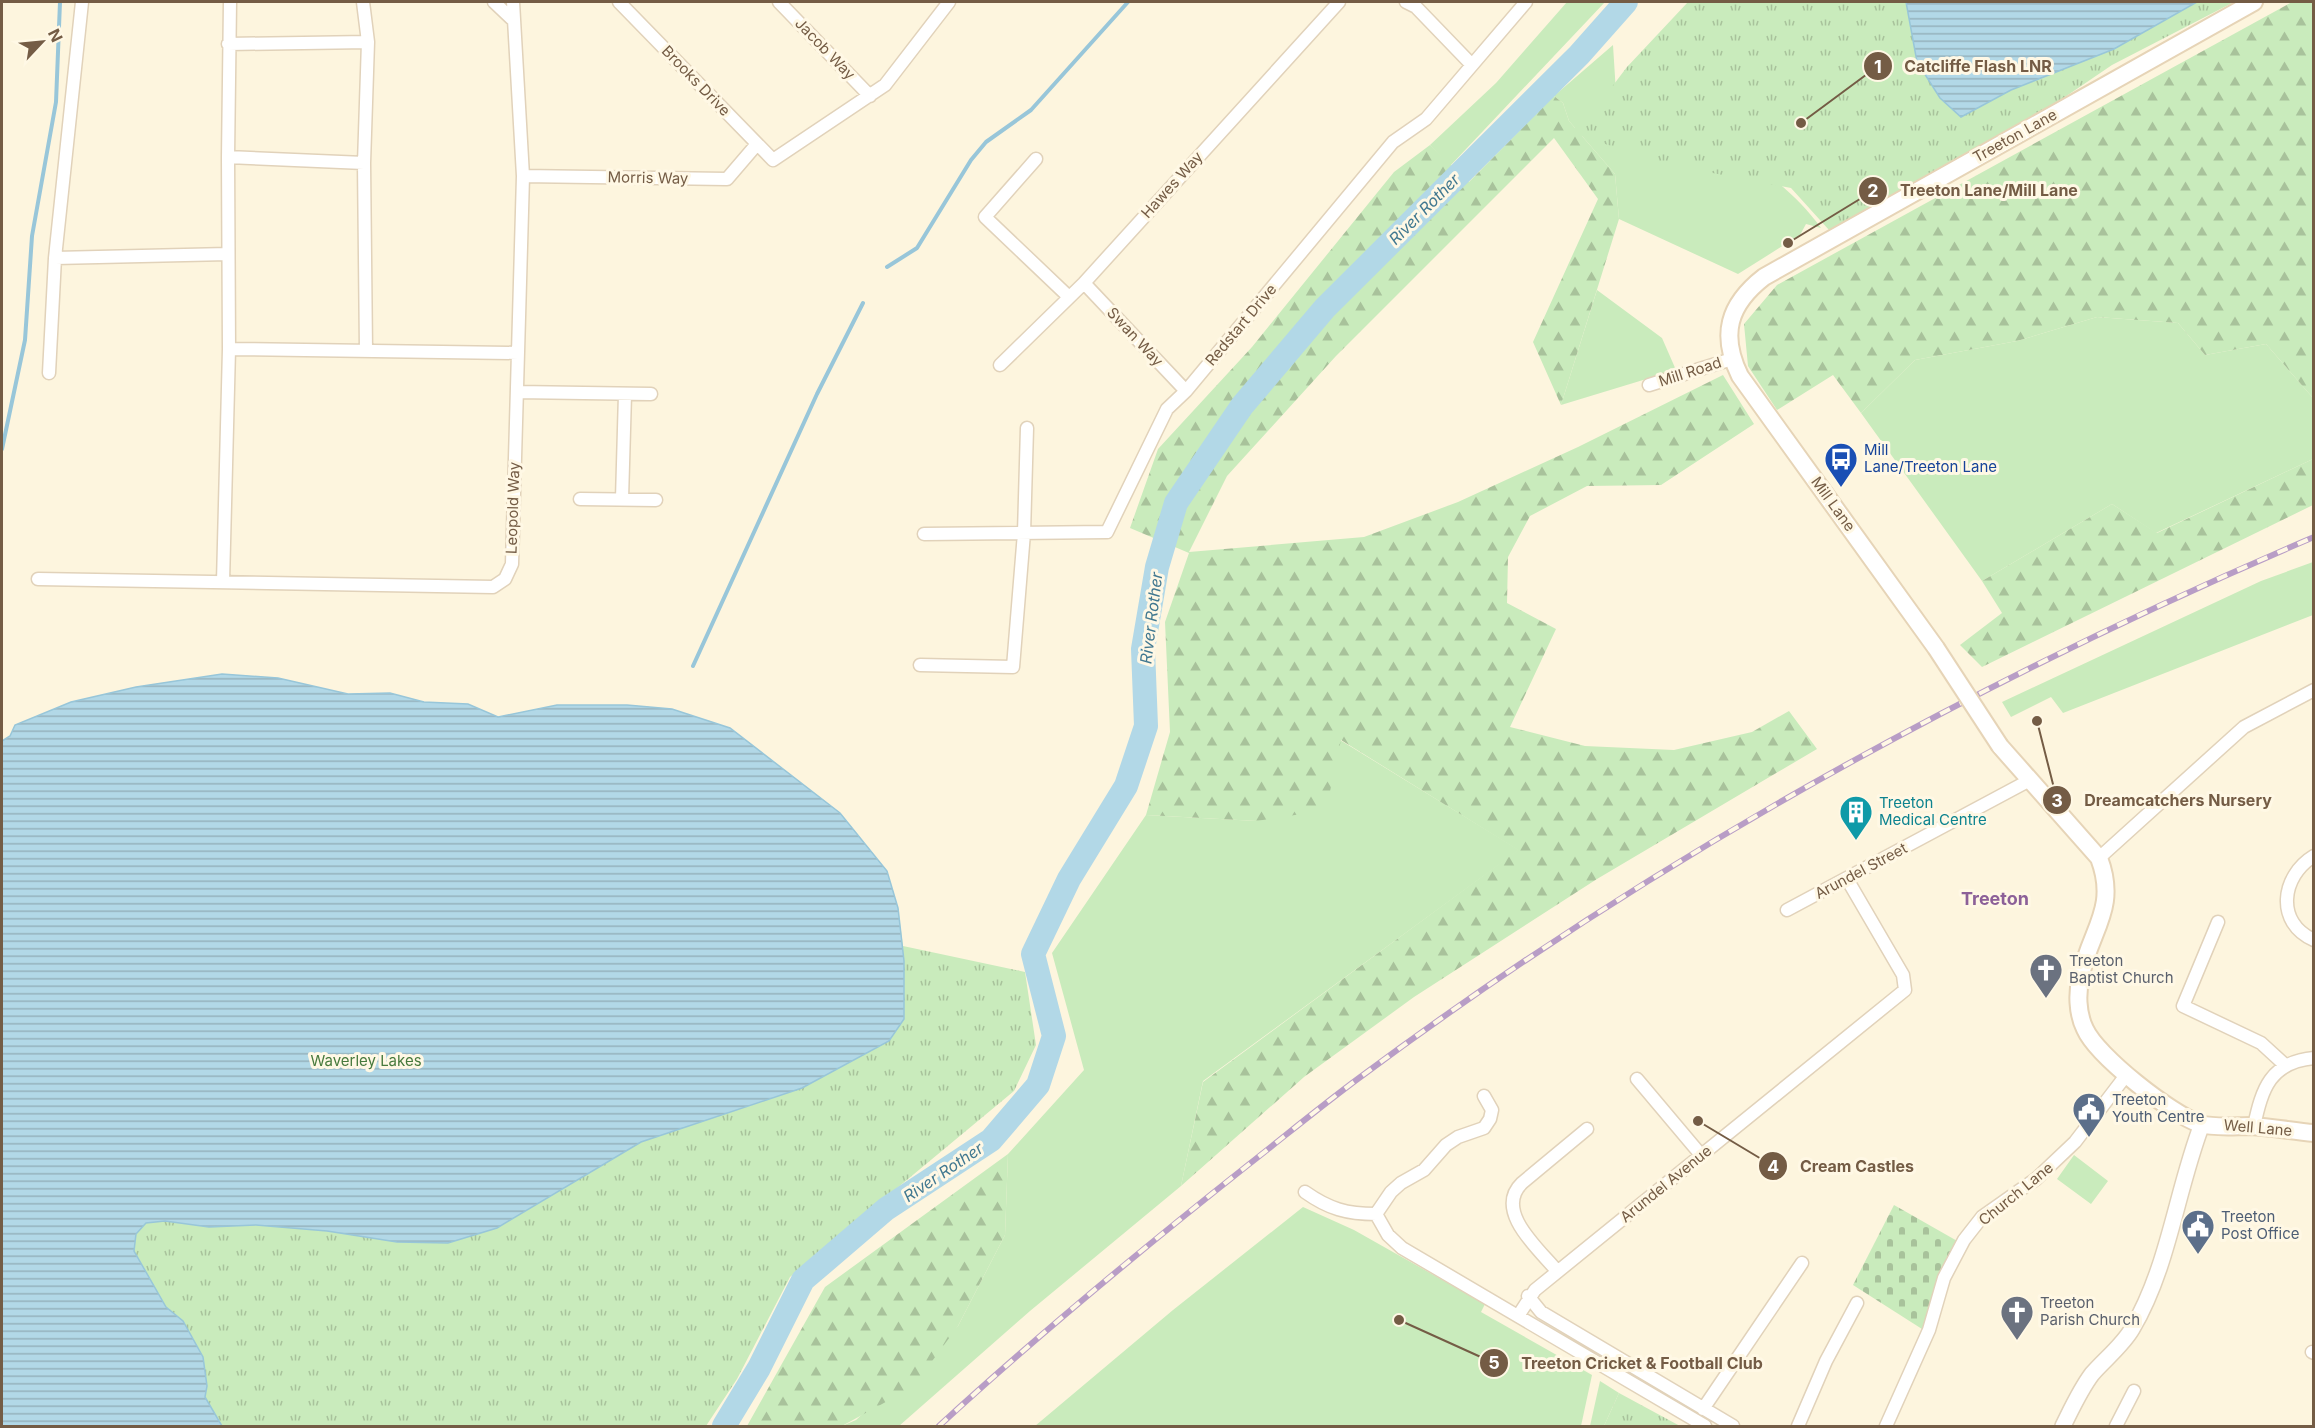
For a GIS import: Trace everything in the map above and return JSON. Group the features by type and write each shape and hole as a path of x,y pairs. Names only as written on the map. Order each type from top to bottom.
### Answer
{"main road":[{"name":"Treeton Lane","path":"1732,359 1729,342 1735,308 1745,291 1764,277 2254,2"},
{"name":"Mill Lane","path":"1732,359 1756,399 1936,648 2000,746 2099,858"},
{"path":"2099,858 2106,875 2106,904 2086,955 2080,979 2080,1015 2094,1045 2177,1113 2202,1124"},
{"name":"Well Lane","path":"2202,1124 2254,1126 2313,1133"}],"street":[{"path":"49,373 55,258 82,2"},
{"path":"223,582 229,349 228,44 230,2"},
{"path":"363,2 368,42 364,163 366,351"},
{"path":"494,2 513,20"},
{"name":"Leopold Way","path":"38,579 493,587 505,579 512,564 523,176 513,2"},
{"name":"Brooks Drive","path":"619,2 773,160 870,96"},
{"name":"Jacob Way","path":"779,2 870,96"},
{"path":"870,96 885,85 947,2"},
{"name":"Hawes Way","path":"1000,365 1084,283 1339,2"},
{"path":"1406,2 1416,7 1471,64"},
{"name":"Redstart Drive","path":"924,534 1107,532 1167,410 1186,392 1393,142 1426,118 1526,2"},
{"path":"228,44 368,42"},
{"name":"Morris Way","path":"523,176 727,179 757,144"},
{"path":"228,157 364,163"},
{"path":"1036,159 985,217 1069,297"},
{"path":"55,258 228,254"},
{"name":"Swan Way","path":"1084,283 1186,392"},
{"path":"229,349 518,353"},
{"name":"Mill Road","path":"1649,385 1732,359"},
{"path":"517,392 651,394"},
{"path":"622,499 625,394"},
{"path":"920,665 1013,667 1024,533 1027,429"},
{"path":"580,499 656,500"},
{"path":"2099,858 2244,727 2313,690"},
{"name":"Arundel Street","path":"1787,910 2030,780"},
{"path":"2313,856 2302,863 2289,880 2287,908 2294,926 2313,940"},
{"name":"Arundel Avenue","path":"1518,1316 1528,1296 1557,1271 1905,990 1903,975 1847,879"},
{"path":"2218,922 2184,1006 2261,1043 2285,1065"},
{"path":"2254,1126 2261,1094 2272,1076 2285,1065 2298,1059 2313,1058"},
{"name":"Church Lane","path":"1886,1426 1929,1330 1944,1278 1964,1240 1982,1217 2036,1179 2068,1149 2127,1074"},
{"path":"1637,1078 1701,1155"},
{"path":"1376,1214 1391,1192 1401,1183 1425,1170 1446,1145 1458,1137 1484,1128 1490,1119 1492,1110 1484,1096"},
{"path":"2063,1426 2075,1401 2092,1375 2131,1331 2162,1265 2192,1151 2202,1124"},
{"path":"1557,1271 1517,1221 1512,1207 1513,1194 1522,1183 1587,1129"},
{"path":"1305,1192 1336,1211 1356,1215 1376,1214"},
{"path":"1376,1214 1388,1235 1402,1248 1705,1426"},
{"path":"1703,1408 1802,1263"},
{"path":"1528,1296 1541,1312 1734,1426"},
{"path":"1798,1426 1826,1361 1857,1303"},
{"path":"2116,1426 2134,1391"}],"green space":[{"path":"1567,2 1605,2 1450,166 1430,145 1496,83"},
{"path":"1688,2 2234,2 2112,65 2062,99 1829,230 1791,188 1661,163 1570,132 1592,113 1627,67"},
{"path":"2292,2 2313,2 2313,398 2266,344 2205,355 2178,323 2097,317 2017,341 1915,360 1861,413 1833,375 1777,410 1748,366 1744,324 1777,285"},
{"path":"1613,45 1616,93 1700,134 1754,165 1779,183 1821,228 1806,224 1800,235 1738,274 1619,219 1615,174 1569,121 1563,103 1554,96"},
{"path":"1554,96 1563,103 1569,121 1615,174 1619,219 1561,405 1533,342 1598,199 1554,138 1336,356 1227,476 1189,552 1364,537 1458,502 1578,447 1723,375 1754,424 1661,485 1587,486 1530,516 1508,557 1507,603 1556,629 1510,727 1585,746 1674,750 1752,732 1789,711 1817,749 1597,879 1414,997 1304,1077 1181,1186 1203,1082 1518,850 1341,740 1326,810 1257,821 1146,815 1170,732 1165,622 1189,553 1130,528 1158,449 1252,347 1394,172 1430,145 1469,182"},
{"path":"1597,290 1662,338 1676,370 1561,405"},
{"path":"2097,317 2178,323 2205,355 2266,344 2313,398 2313,459 2156,533 2112,504 1982,581 1861,413 1915,360 2017,341"},
{"path":"2313,459 2313,505 1982,667 1960,645 2002,613 1982,581 2112,504 2157,533"},
{"path":"2313,562 2313,615 2063,713 2051,697 2011,717 2002,702 2261,581"},
{"name":"Waverley Lakes","path":"222,674 278,678 348,694 390,693 424,702 468,704 498,717 557,705 627,705 672,709 730,728 840,813 887,871 898,908 903,946 1025,972 1036,1045 1014,1091 790,1277 737,1379 706,1426 2,1426 2,741 10,736 15,725 71,702 136,687"},
{"path":"1340,740 1519,850 1203,1081 1181,1186 1030,1311 899,1426 842,1426 856,1420 958,1326 1005,1235 1008,1154 1084,1070 1052,953 1146,815 1257,821"},
{"path":"1008,1154 1005,1235 958,1326 913,1387 842,1426 747,1426 825,1287"},
{"path":"2074,1155 2108,1181 2091,1204 2057,1179"},
{"path":"1894,1205 1959,1242 1922,1329 1853,1285"},
{"path":"1303,1207 1354,1230 1485,1304 1481,1312 1592,1375 1581,1426 1035,1426 1173,1310"},
{"path":"1600,1381 1619,1393 1604,1426 1590,1426"},
{"path":"1619,1393 1680,1426 1604,1426"}],"water":[{"path":"1906,2 2197,2 2114,49 2011,90 1961,117 1940,98 1917,62"},
{"name":"Waverley Lakes","path":"222,674 278,678 348,694 390,693 424,702 468,704 498,717 557,705 627,705 672,709 730,728 840,813 887,871 898,908 904,961 904,1019 889,1041 802,1088 641,1142 497,1228 448,1243 397,1242 327,1231 256,1225 209,1227 165,1221 146,1223 136,1234 134,1251 166,1307 183,1321 203,1357 207,1386 205,1397 222,1426 2,1426 2,741 10,736 15,725 71,702 136,687"}],"waterway":[{"path":"2,449 25,340 32,236 56,102 60,2"},
{"path":"887,267 917,248 971,160 986,142 1031,110 1128,2"},
{"name":"River Rother","path":"724,1426 759,1368 803,1280 886,1209 991,1140 1038,1085 1054,1036 1033,954 1069,879 1126,786 1146,726 1143,649 1157,567 1176,503 1242,406 1325,308 1579,55 1626,2"},
{"path":"693,666 817,394 863,303"}],"railway":[{"path":"939,1426 1091,1293 1317,1110 1471,998 1585,921 1820,779 1941,714 2064,651 2314,537"}],"place":[{"name":"Catcliffe Flash LNR","path":"1801,123"},
{"name":"Treeton Lane/Mill Lane","path":"1788,243"},
{"name":"Mill Lane/Treeton Lane","path":"1841,488"},
{"name":"Dreamcatchers Nursery","path":"2037,721"},
{"name":"Treeton Medical Centre","path":"1856,841"},
{"name":"Treeton Baptist Church","path":"2046,999"},
{"name":"Cream Castles","path":"1698,1121"},
{"name":"Treeton Youth Centre","path":"2089,1138"},
{"name":"Treeton Post Office","path":"2198,1255"},
{"name":"Treeton Cricket & Football Club","path":"1399,1320"},
{"name":"Treeton Parish Church","path":"2017,1341"}],"district":[{"name":"Treeton","path":"1995,899"}]}
